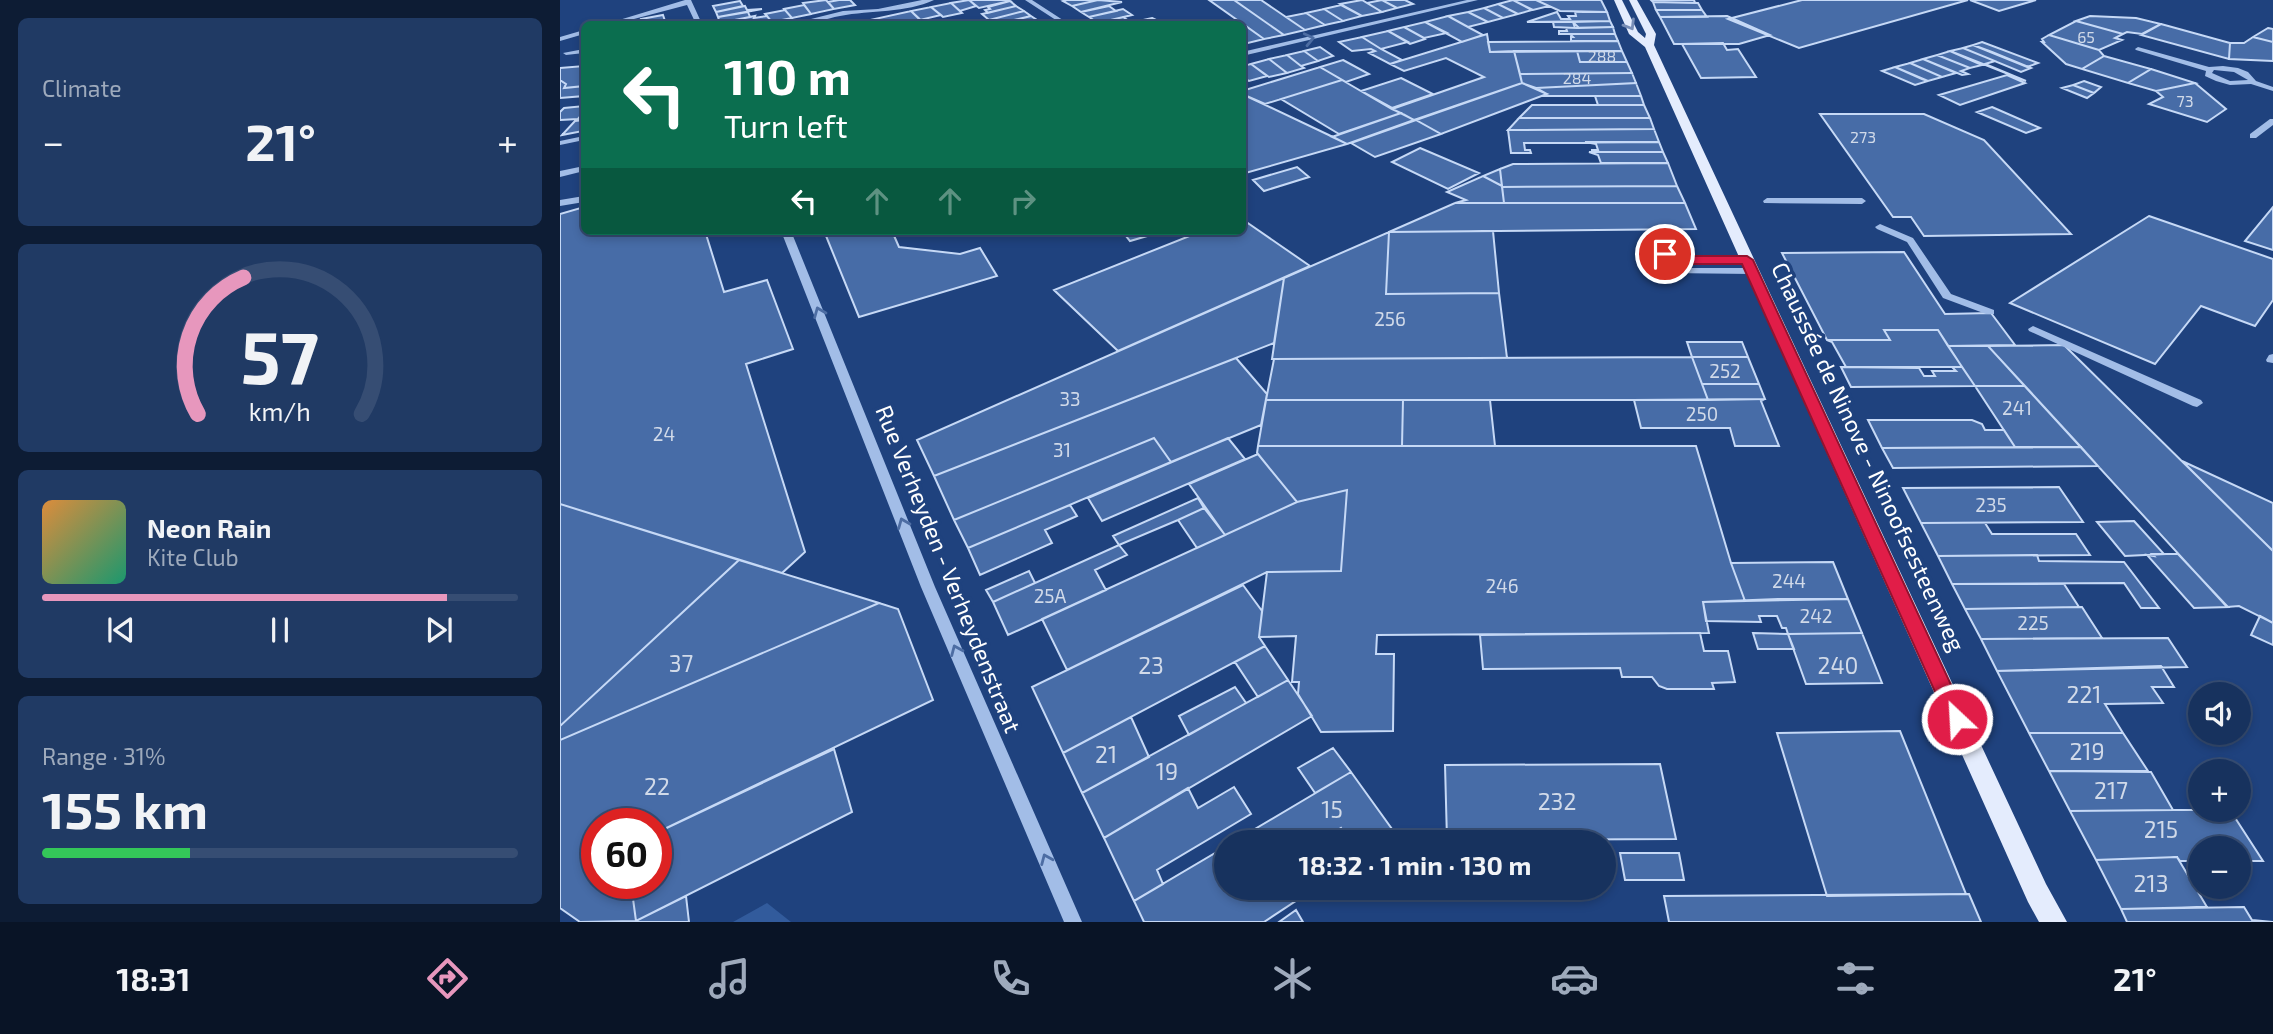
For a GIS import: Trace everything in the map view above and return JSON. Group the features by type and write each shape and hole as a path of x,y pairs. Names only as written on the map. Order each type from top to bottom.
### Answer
{"main road":[{"path":"1618,0 1634,34 1649,46 1651,34 1633,0"},
{"name":"Chaussée de Ninove - Ninoofsesteenweg","path":"1649,46 2037,893 2047,922"},
{"name":"Chaussée de Ninove - Ninoofsesteenweg","path":"2037,893 2054,922"}],"street":[{"path":"807,21 931,0"},
{"path":"1028,0 1061,21"},
{"path":"1246,53 1475,0"},
{"path":"619,21 689,1 698,21"},
{"path":"560,39 581,33"},
{"path":"566,53 581,51"},
{"path":"2251,82 2253,78 2239,71 2220,68 2210,70 2208,74 2221,81 2241,84 2251,82 2273,89"},
{"path":"2253,136 2273,121"},
{"path":"560,143 581,139"},
{"path":"560,174 581,170"},
{"path":"560,203 581,200"},
{"path":"1767,201 1862,201"},
{"path":"1880,227 1910,240 1947,296 1990,312"},
{"name":"Rue Verheyden - Verheydenstraat","path":"788,235 928,587 1073,922"},
{"path":"1665,254 1682,260 1749,265"},
{"path":"1671,271 1749,265"},
{"path":"2033,329 2197,403"}],"lane":[{"path":"2138,49 2210,70"}],"shaded area":[{"path":"767,903 791,922 733,922"}],"building":[{"path":"826,0 834,9 811,14 803,3"},
{"path":"850,0 855,5 834,9 828,2"},
{"path":"969,0 1008,0 1010,1 979,8"},
{"path":"969,0 976,6 960,11 951,3"},
{"path":"1098,0 1072,6 1063,1"},
{"path":"1098,0 1122,2 1081,12 1072,6"},
{"path":"1209,0 1234,0 1284,35 1264,39 1246,26 1246,21 1239,21"},
{"path":"1234,0 1261,0 1305,30 1284,35"},
{"path":"1362,0 1382,12 1362,16 1340,4"},
{"path":"1382,0 1397,8 1382,12 1367,3"},
{"path":"1382,0 1405,0 1413,4 1397,8"},
{"path":"1513,0 1532,10 1518,14 1498,4"},
{"path":"1513,0 1536,0 1549,6 1533,10"},
{"path":"1536,0 1601,0 1607,12 1560,11"},
{"path":"1651,0 1694,0 1695,3 1653,2"},
{"path":"1802,0 1968,0 1799,48 1728,19"},
{"path":"1970,0 2036,0 1999,11"},
{"path":"740,1 743,6 716,12 713,6"},
{"path":"1010,1 1016,6 988,13 985,10 990,9 988,7"},
{"path":"1653,2 1698,3 1702,10 1656,10"},
{"path":"951,3 962,13 943,17 931,7"},
{"path":"1498,4 1518,14 1503,18 1484,8"},
{"path":"804,5 811,14 792,18 784,9"},
{"path":"1341,5 1362,16 1343,21 1324,9"},
{"path":"745,6 747,10 762,9 718,17 716,12"},
{"path":"1016,6 1024,11 989,20 982,14"},
{"path":"1109,6 1116,11 1089,17 1081,12"},
{"path":"931,7 941,15 920,20 911,11"},
{"path":"1484,8 1503,18 1488,22 1468,12"},
{"path":"1123,9 1132,15 1106,21 1095,21 1089,17"},
{"path":"1324,9 1343,21 1325,25 1306,13"},
{"path":"785,10 792,18 771,21 765,14"},
{"path":"1656,10 1702,10 1707,17 1660,17"},
{"path":"911,11 922,21 871,21"},
{"path":"1024,11 1031,16 1010,21 989,20"},
{"path":"748,12 750,17 719,21 718,17"},
{"path":"1468,12 1488,22 1468,27 1448,16"},
{"path":"1557,12 1561,19 1570,19 1568,16 1576,16 1575,12 1607,12 1610,21 1527,22"},
{"path":"1306,13 1325,25 1305,30 1286,17"},
{"path":"663,15 665,21 642,21 641,19"},
{"path":"767,16 771,21 730,21"},
{"path":"1031,16 1038,21 1010,21"},
{"path":"1448,16 1483,35 1462,42 1425,22"},
{"path":"1727,16 1770,35 1739,44 1674,44 1660,17"},
{"path":"2090,16 2136,18 2161,24 2142,34 2123,34 2076,21"},
{"path":"1123,17 1129,21 1106,21"},
{"path":"1610,21 1613,27 1579,28 1573,22"},
{"path":"2076,21 2123,34 2115,38 2122,40 2099,50 2049,35"},
{"path":"1425,22 1447,33 1424,38 1404,27"},
{"path":"1553,22 1573,22 1575,28 1554,27"},
{"path":"2161,24 2230,43 2229,59 2141,35"},
{"path":"1246,26 1264,39 1246,42"},
{"path":"1404,27 1425,39 1410,44 1388,31"},
{"path":"1613,27 1615,34 1559,34 1559,31 1567,31 1566,28"},
{"path":"2268,28 2273,29 2273,42 2253,37"},
{"path":"1388,31 1408,42 1381,49 1362,37"},
{"path":"1487,34 1490,52 1514,51 1522,83 1414,120 1392,109 1484,77 1446,58 1404,71 1390,64"},
{"path":"1570,34 1615,34 1618,41 1571,41 1573,37"},
{"path":"2049,35 2099,50 2104,56 2082,69 2066,64 2042,42 2042,39"},
{"path":"1362,37 1402,60 1390,64 1369,53 1375,51 1371,49 1352,51 1339,42"},
{"path":"2253,37 2273,42 2273,61 2229,59 2230,43 2244,43"},
{"path":"1618,41 1622,51 1490,52 1488,42"},
{"path":"1982,42 2038,63 2027,67 1973,45"},
{"path":"1723,43 1727,50 1738,49 1756,77 1701,78 1682,44"},
{"path":"1973,45 2031,68 2021,72 1963,48"},
{"path":"1320,47 1333,56 1318,61 1304,51"},
{"path":"1963,48 1995,61 1985,64 2026,81 1950,51"},
{"path":"1304,51 1318,61 1301,66 1287,55"},
{"path":"1514,51 1577,51 1580,62 1627,62 1632,73 1520,74"},
{"path":"1577,51 1622,51 1627,62 1580,62"},
{"path":"1950,51 1982,65 1970,68 1937,55"},
{"path":"1287,55 1304,68 1287,73 1269,59"},
{"path":"1937,55 1970,68 1961,71 1968,74 1962,75 1923,59"},
{"path":"2104,56 2151,69 2128,83 2082,69"},
{"path":"1269,59 1287,73 1269,77 1251,64"},
{"path":"1923,59 1956,73 1942,77 1910,63"},
{"path":"1343,60 1369,74 1346,82 1320,67"},
{"path":"1910,63 1942,77 1928,81 1895,67"},
{"path":"1251,64 1267,76 1249,81 1246,79 1246,65"},
{"path":"581,66 581,86 564,88 566,84 560,80 560,68"},
{"path":"1320,67 1342,80 1265,104 1246,96 1246,90"},
{"path":"1895,67 1928,81 1915,85 1882,71"},
{"path":"2151,69 2195,83 2156,91 2128,83"},
{"path":"1632,73 1636,83 1536,88 1522,83 1520,74"},
{"path":"2007,75 2025,83 1960,105 1939,95"},
{"path":"1401,78 1433,94 1392,108 1361,91"},
{"path":"560,80 566,84 564,88 581,86 581,96 560,98"},
{"path":"1342,80 1401,113 1339,134 1281,99"},
{"path":"2084,81 2101,87 2094,93 2073,85"},
{"path":"1522,83 1547,94 1441,134 1416,120"},
{"path":"1636,83 1641,96 1544,96 1547,94 1536,88"},
{"path":"2195,83 2226,109 2207,122 2149,104 2163,97 2156,91"},
{"path":"2073,85 2094,93 2087,98 2062,88"},
{"path":"1246,96 1333,137 1347,144 1246,173"},
{"path":"1595,96 1641,96 1644,105 1598,105"},
{"path":"1532,105 1644,105 1650,118 1519,118"},
{"path":"581,106 581,116 578,119 560,120 560,112 564,108"},
{"path":"1992,107 2040,128 2026,133 1977,112"},
{"path":"1401,113 1414,120 1347,144 1332,137"},
{"path":"1820,114 1924,114 1984,140 2071,234 1924,236 1911,217 1893,217"},
{"path":"1519,118 1650,118 1654,129 1508,130"},
{"path":"581,120 581,131 562,135 575,121"},
{"path":"1416,120 1441,134 1375,157 1351,143"},
{"path":"1654,129 1659,142 1524,143 1525,150 1530,150 1531,153 1511,153 1508,130"},
{"path":"1585,142 1659,142 1663,152 1592,152 1598,150 1596,144"},
{"path":"1420,148 1479,173 1448,189 1392,162"},
{"path":"1589,152 1663,152 1668,163 1601,163 1598,155"},
{"path":"1668,163 1677,186 1502,187 1500,169 1513,164"},
{"path":"1297,167 1309,177 1264,191 1253,180"},
{"path":"1500,169 1502,186 1483,176"},
{"path":"1483,176 1502,186 1504,203 1455,203 1466,200 1447,192"},
{"path":"1677,186 1685,203 1504,203 1502,187"},
{"path":"1455,203 1685,203 1696,229 1389,232"},
{"path":"2273,207 2273,250 2245,241"},
{"path":"581,208 581,235 706,235 724,292 767,280 793,349 746,364 805,552 782,573 560,504 560,214"},
{"path":"2149,216 2273,259 2273,300 2255,326 2201,306 2155,364 2010,303"},
{"path":"1246,222 1310,266 1118,351 1054,290 1192,235 1246,235"},
{"path":"1493,231 1499,293 1386,294 1389,232"},
{"path":"1389,232 1386,294 1499,293 1507,358 1272,359 1284,278"},
{"path":"826,235 894,235 899,247 960,254 980,248 997,276 859,317"},
{"path":"1125,235 1151,235 1130,241"},
{"path":"1904,252 1945,314 1991,313 2015,345 1948,346 1938,330 1884,330 1890,340 1827,340 1782,253"},
{"path":"1284,278 1274,343 934,476 917,440"},
{"path":"1884,330 1938,330 1962,367 1846,367 1832,342 1827,340 1890,340"},
{"path":"1687,342 1742,342 1748,357 1692,357"},
{"path":"2064,345 2273,551 2273,623 2239,606 2227,607 1988,346"},
{"path":"1948,346 1988,346 2025,386 1975,386"},
{"path":"1692,357 1748,357 1759,384 1702,384"},
{"path":"1692,357 1708,400 1266,400 1274,359"},
{"path":"1236,358 1267,394 1261,425 1171,462 1154,438 954,520 934,476"},
{"path":"1841,367 1919,368 1924,376 1935,376 1932,371 1956,371 1952,367 1962,367 1975,386 1851,387"},
{"path":"1702,384 1759,384 1765,399 1708,400"},
{"path":"1975,386 2025,386 2081,447 2015,447"},
{"path":"1765,399 1761,401 1779,446 1735,446 1730,428 1641,428 1634,400"},
{"path":"1266,400 1403,400 1402,446 1258,446"},
{"path":"1403,400 1490,400 1495,446 1402,446"},
{"path":"1868,420 1972,420 1982,424 1985,430 2004,430 2015,447 1882,448"},
{"path":"1154,438 1171,462 968,548 954,520"},
{"path":"1228,438 1245,459 1102,521 1088,498"},
{"path":"1258,446 1696,446 1745,601 1703,602 1709,633 1377,635 1376,654 1394,654 1393,731 1321,732 1298,694 1299,682 1292,682 1296,636 1259,637 1267,572 1341,571 1347,490 1297,502 1257,453"},
{"path":"2081,447 2098,466 1893,468 1882,448"},
{"path":"1258,454 1297,502 1225,535 1189,484"},
{"path":"2182,461 2273,503 2273,551"},
{"path":"2059,487 2083,522 1921,523 1903,488"},
{"path":"1347,490 1341,571 1267,572 1067,670 1042,619 1297,502"},
{"path":"1198,498 1204,508 1178,520 1119,545 1113,536"},
{"path":"560,504 739,560 560,726"},
{"path":"1070,505 1077,516 1045,530 1052,543 980,575 968,548"},
{"path":"1204,508 1225,535 1197,548 1178,520"},
{"path":"2134,521 2164,554 2125,556 2097,522"},
{"path":"1921,523 1985,523 1992,534 2076,534 2090,555 1938,556"},
{"path":"1119,545 1127,555 1095,570 1106,590 1008,635 993,602"},
{"path":"2152,554 2178,554 2228,607 2194,608 2147,555 2154,556"},
{"path":"2037,555 2039,561 2124,562 2159,608 2141,608 2124,583 1952,584 1938,556"},
{"path":"739,560 879,603 560,740 560,726"},
{"path":"1833,562 1848,599 1745,601 1731,563"},
{"path":"1029,571 1035,583 993,602 986,590"},
{"path":"1952,584 2064,584 2079,607 1965,609"},
{"path":"1243,585 1262,611 1259,637 1265,646 1063,753 1032,687"},
{"path":"1848,599 1862,633 1788,634 1777,616 1759,616 1761,622 1706,621 1703,602"},
{"path":"879,603 898,609 933,700 672,825 672,808 581,808 581,899 633,899 636,921 580,922 560,908 560,740"},
{"path":"2082,607 2102,638 1981,639 1965,609"},
{"path":"2260,616 2273,623 2273,645 2251,635"},
{"path":"1700,633 1704,651 1728,651 1735,682 1712,683 1714,689 1667,689 1659,686 1652,677 1622,677 1620,668 1483,669 1480,635"},
{"path":"1753,633 1788,634 1794,649 1758,649"},
{"path":"1862,633 1882,683 1806,684 1788,634"},
{"path":"2168,638 2187,667 1997,671 1981,639"},
{"path":"1265,646 1288,680 1258,697 1235,662"},
{"path":"2161,666 2174,687 2152,687 2163,703 2105,704 2123,733 2029,733 1997,671"},
{"path":"1288,680 1312,716 1104,838 1082,793"},
{"path":"1235,687 1246,703 1189,735 1179,716"},
{"path":"1131,717 1149,757 1082,793 1063,753"},
{"path":"1900,731 1966,894 1827,896 1777,733"},
{"path":"2029,733 2123,733 2148,771 2049,771"},
{"path":"1333,748 1351,772 1315,793 1298,768"},
{"path":"834,749 852,812 636,921 633,899 672,899 672,825"},
{"path":"1660,764 1676,839 1616,839 1616,830 1447,830 1445,765"},
{"path":"2049,771 2151,772 2173,810 2070,811"},
{"path":"1351,772 1393,830 1341,828 1253,830"},
{"path":"1234,787 1251,814 1224,830 1214,830 1214,836 1157,870 1163,884 1134,901 1104,838 1188,788 1198,808"},
{"path":"2188,810 2188,822 2238,822 2247,836 2188,836 2188,861 2180,861 2177,857 2096,860 2070,811"},
{"path":"2251,842 2263,861 2251,861"},
{"path":"1620,853 1679,853 1684,880 1625,880"},
{"path":"1214,854 1214,900 1297,900 1264,922 1144,922 1134,901"},
{"path":"2177,857 2188,875 2188,899 2202,899 2207,907 2121,909 2096,860"},
{"path":"1969,894 1981,922 1669,922 1664,896"},
{"path":"686,896 689,922 634,922"},
{"path":"2244,907 2252,920 2273,922 2127,922 2121,909"},
{"path":"1296,910 1303,922 1279,922"}],"route":[{"path":"1665,254 1682,260 1747,260 1957,719"}]}
